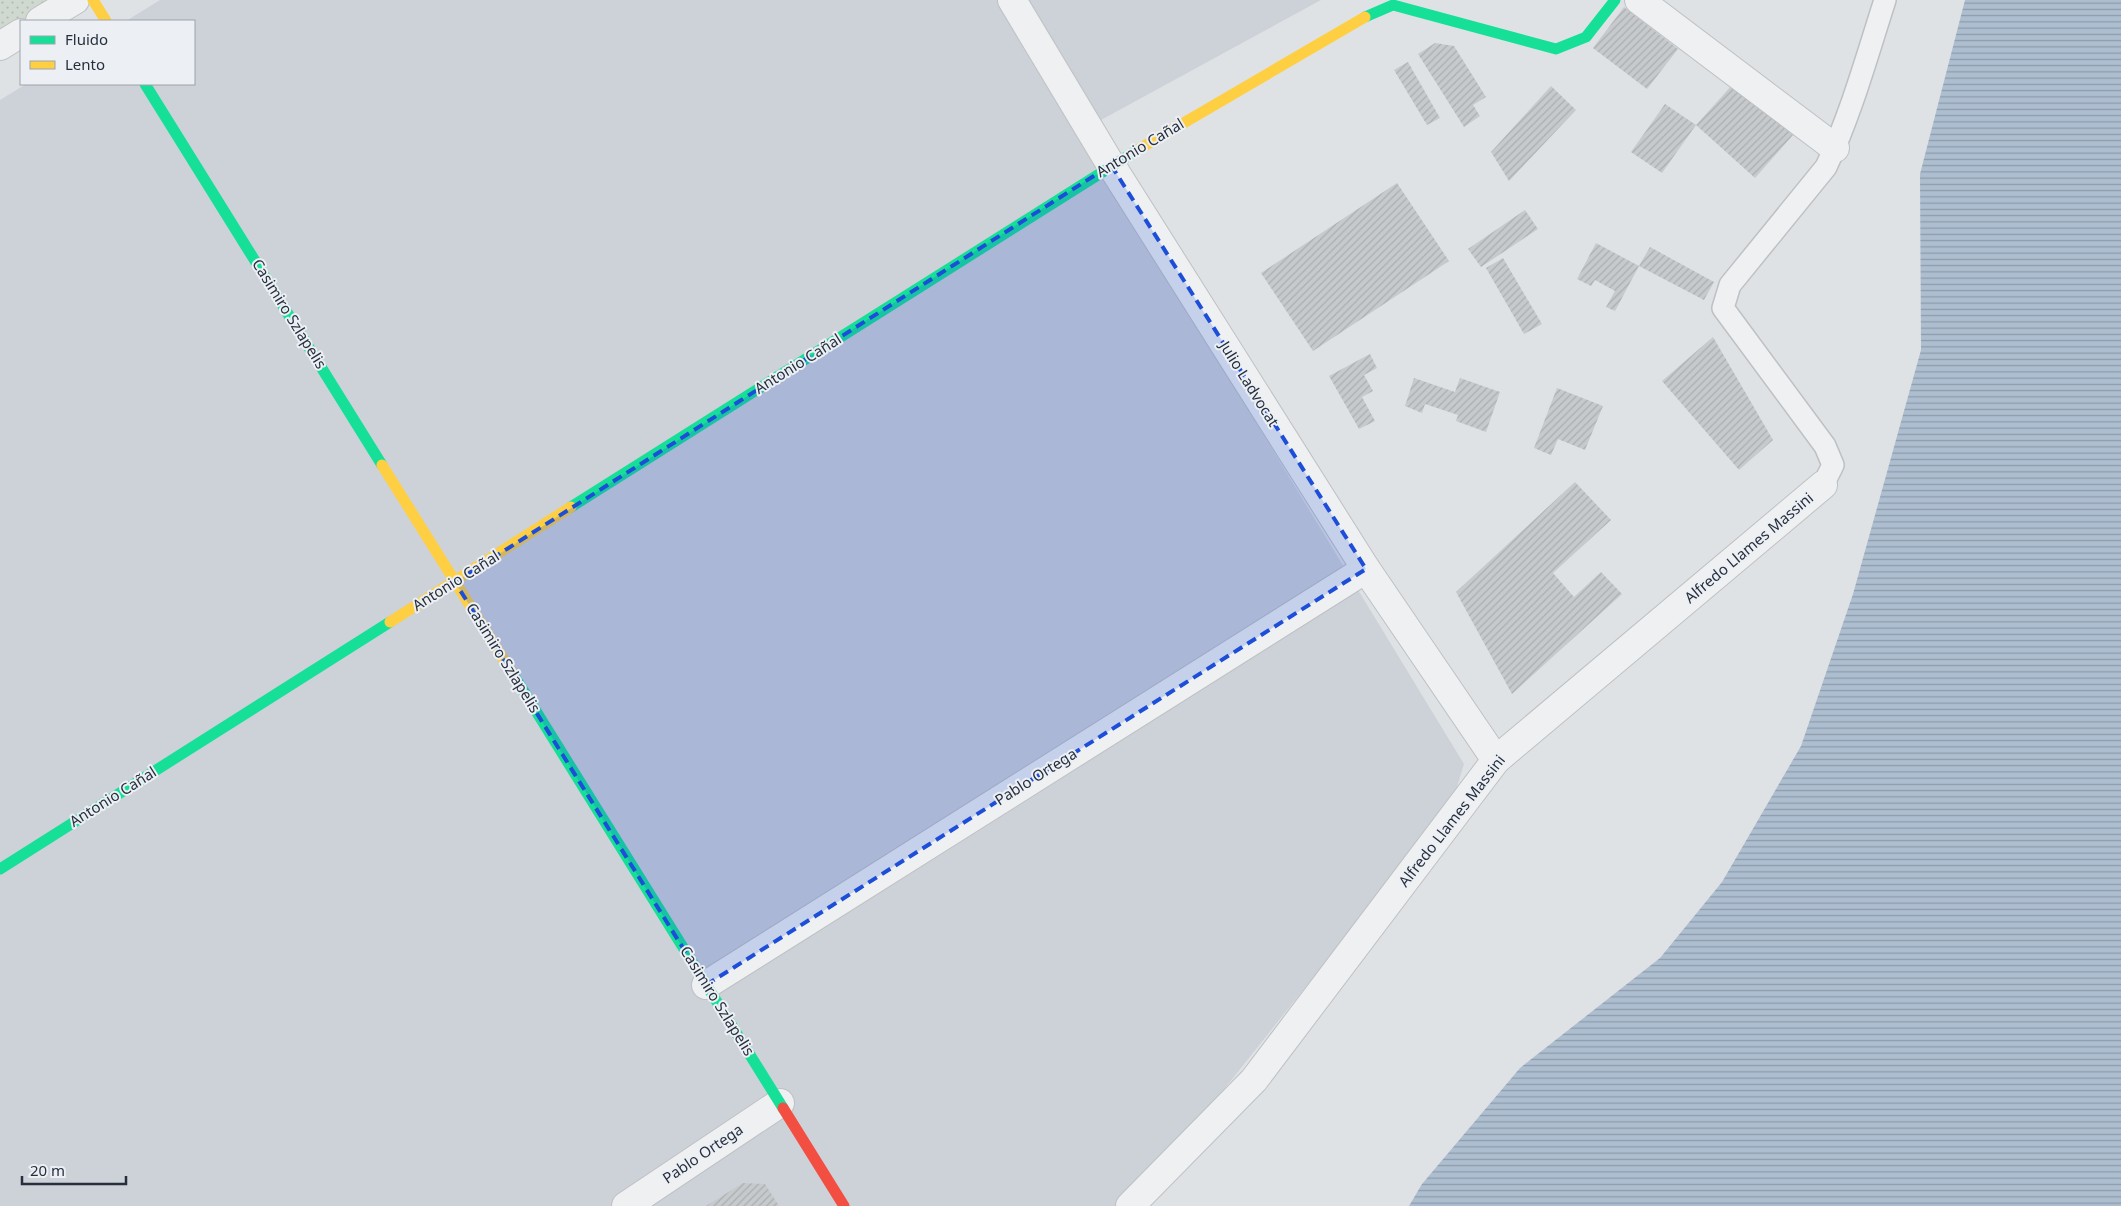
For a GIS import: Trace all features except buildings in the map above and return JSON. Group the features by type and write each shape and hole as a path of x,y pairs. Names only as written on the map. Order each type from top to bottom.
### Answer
{"street":[{"path":"42,20 75,0"},
{"path":"93,0 105,20"},
{"name":"Julio Ladvocat","path":"1012,0 1111,165 1366,569 1496,760"},
{"name":"Antonio Cañal","path":"0,869 1111,165 1373,12 1393,5 1556,49 1586,36 1615,0"},
{"path":"1639,0 1835,148"},
{"path":"0,46 20,34"},
{"name":"Casimiro Szlapelis","path":"146,85 844,1206"},
{"name":"Alfredo Llames Massini","path":"1130,1206 1254,1080 1496,760 1823,485"},
{"name":"Pablo Ortega","path":"706,985 1366,569"},
{"name":"Pablo Ortega","path":"626,1206 780,1103"}],"lane":[{"path":"1823,485 1833,465 1825,446 1723,308 1730,285 1826,167 1835,148 1885,0"}],"highlighted area":[{"path":"1111,165 1366,569 706,985 455,582"}],"shaded area":[{"path":"0,0 75,0 42,20 20,20 20,34 0,46"},
{"path":"160,0 1321,0 1079,132 1464,764 1452,803 1131,1206 0,1206 0,100 24,85 195,85 195,20 128,20"}],"water":[{"path":"1965,0 2121,0 2121,1206 1409,1206 1422,1184 1520,1068 1660,958 1722,882 1801,746 1853,594 1921,350 1920,174"}],"traffic: fast":[{"path":"1365,17 1393,5 1556,49 1586,37 1615,0"},
{"path":"146,85 382,465"},
{"path":"571,507 1139,149"},
{"path":"0,869 390,622"},
{"path":"511,671 783,1108"}],"traffic: slow":[{"path":"93,0 105,20"},
{"path":"1139,149 1365,17"},
{"path":"382,465 511,671"},
{"path":"390,622 571,507"}],"traffic: jam":[{"path":"783,1108 844,1206"}]}
